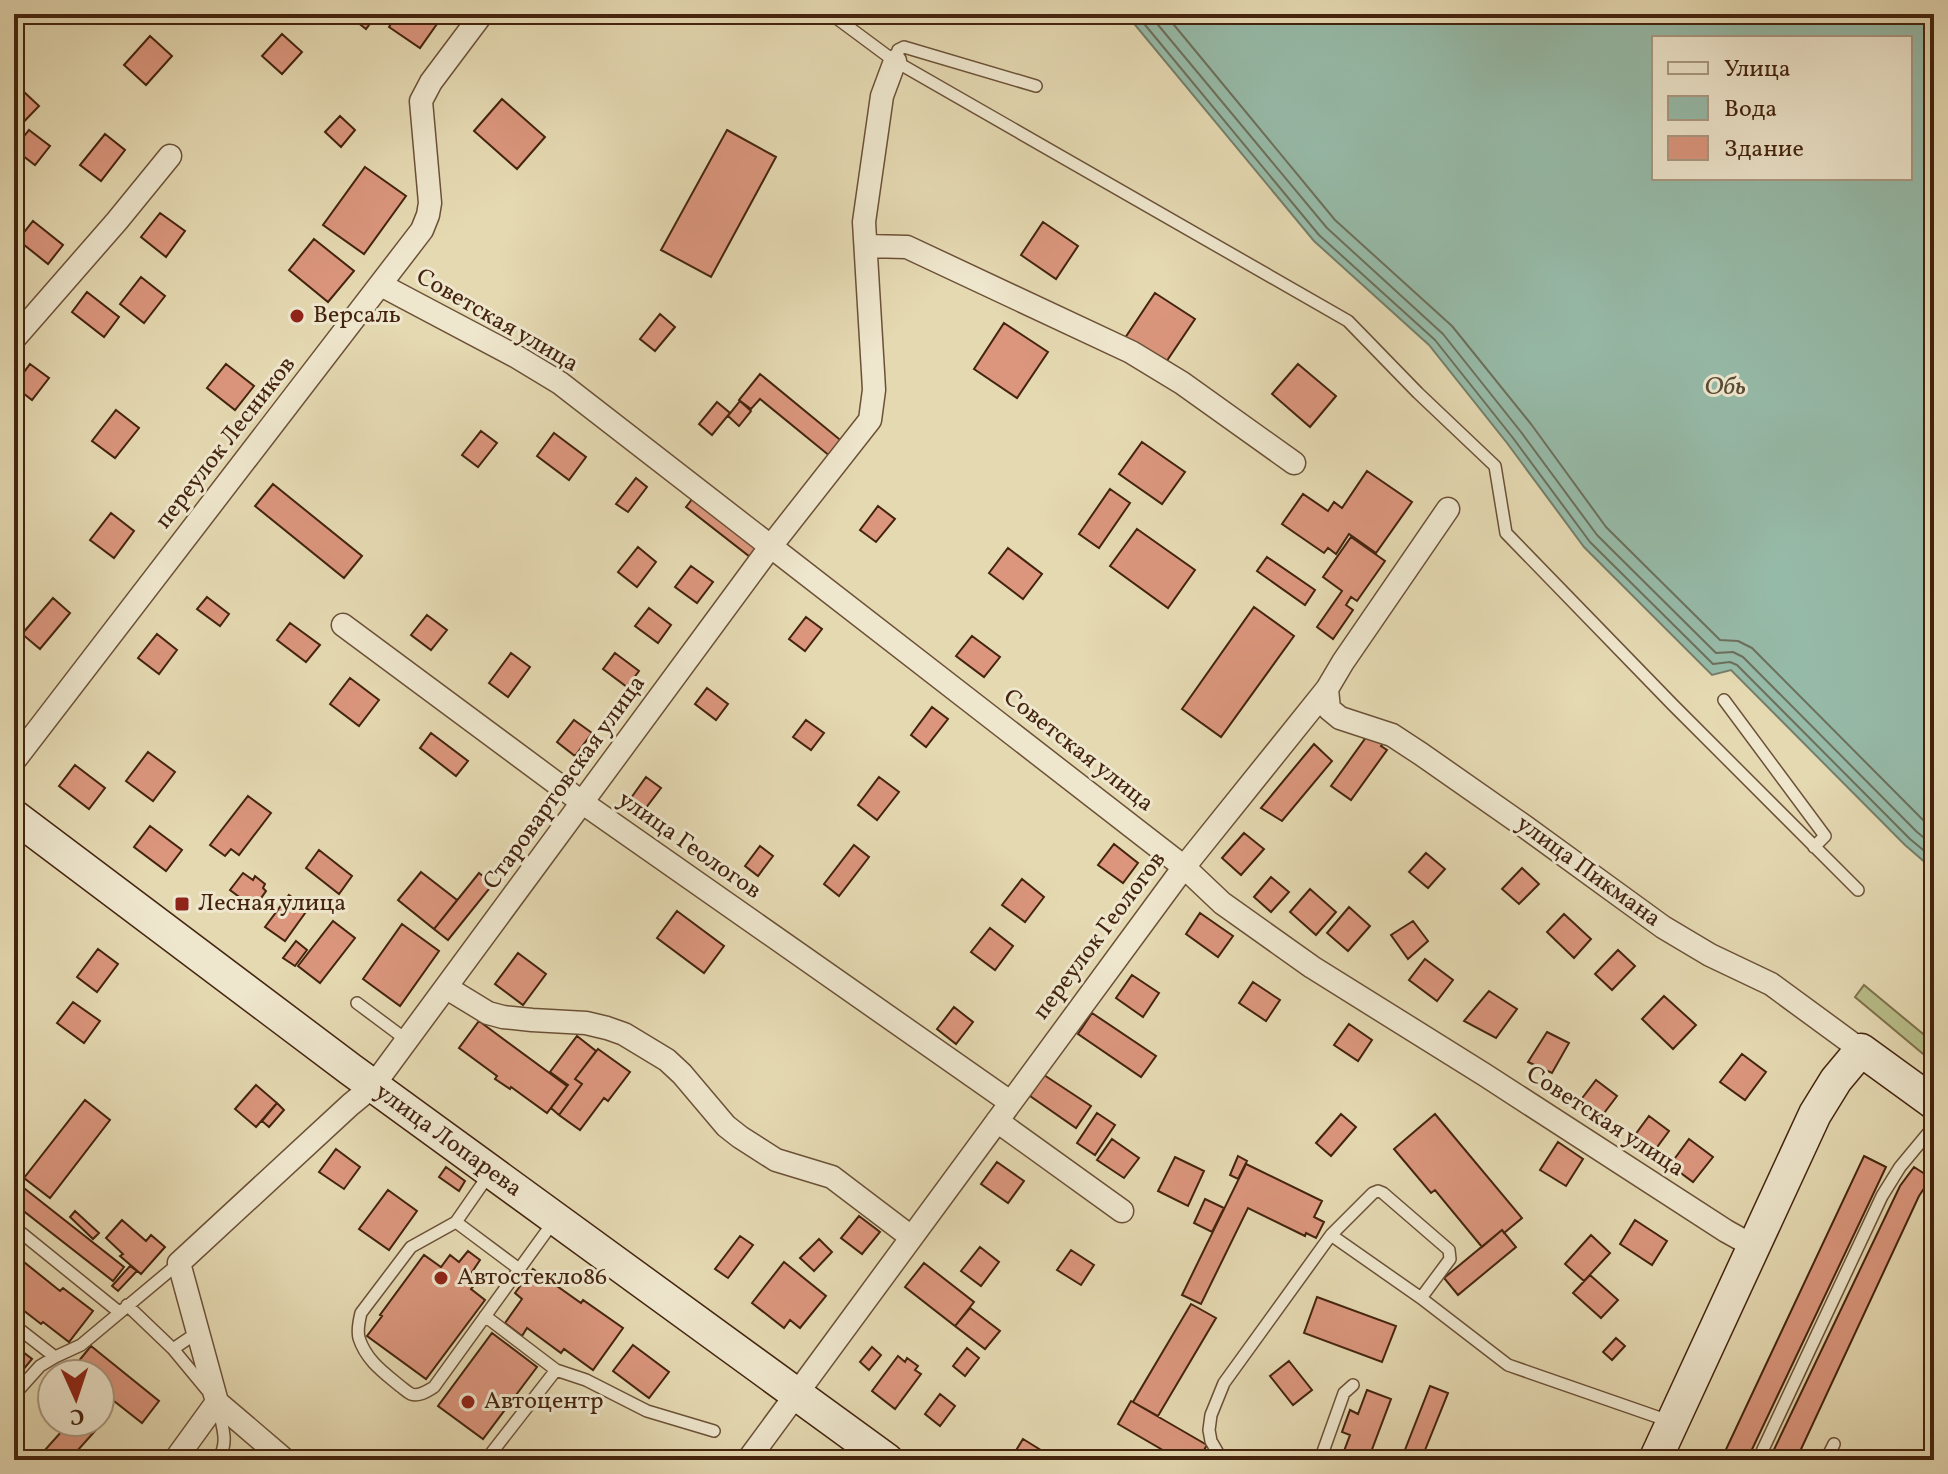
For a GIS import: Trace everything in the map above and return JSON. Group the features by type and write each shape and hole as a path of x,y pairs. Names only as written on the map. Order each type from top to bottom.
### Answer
{"main road":[{"name":"улица Лопарева","path":"14,816 373,1086 887,1460"},
{"name":"улица Пикмана","path":"1861,1050 1934,1103"},
{"path":"1655,1460 1815,1114 1836,1080 1861,1050"}],"street":[{"name":"переулок Лесников","path":"14,761 422,230 430,203 421,101 431,82 482,14"},
{"name":"Старовартовская улица","path":"179,1263 373,1086 771,546 870,420 874,390 864,222 882,96 895,61"},
{"path":"14,339 170,156"},
{"path":"866,246 907,247 1131,352 1182,383 1294,463"},
{"name":"Советская улица","path":"381,285 560,383 1184,867 1222,903 1312,967 1753,1246"},
{"name":"переулок Геологов","path":"748,1460 1184,867 1327,689 1448,509"},
{"name":"улица Геологов","path":"343,625 583,803 1010,1102"},
{"name":"улица Пикмана","path":"1327,689 1329,709 1340,718 1392,735 1663,927 1710,955 1771,984 1861,1050"},
{"path":"447,988 488,1013 503,1017 586,1023 624,1034 667,1060 726,1126 740,1137 776,1160 832,1177 911,1237"},
{"path":"997,1121 1122,1211"},
{"path":"179,1263 217,1402 285,1460"},
{"path":"175,1460 217,1402"}],"lane":[{"path":"831,14 895,61 1348,321 1495,466 1506,533 1858,890"},
{"path":"895,61 898,50 904,47 1036,86"},
{"path":"1724,700 1825,836 1814,847"},
{"path":"357,1003 408,1041"},
{"path":"1758,1460 1882,1196 1900,1167 1934,1126"},
{"path":"491,1173 456,1222 411,1247 361,1313 358,1336 369,1358 410,1394 419,1395 434,1387 555,1219"},
{"path":"1222,1460 1211,1441 1209,1430 1211,1415 1224,1383 1331,1235 1373,1193 1383,1193 1451,1254 1421,1298"},
{"path":"456,1222 519,1269"},
{"path":"14,1227 173,1349 217,1402 225,1445 217,1460"},
{"path":"1331,1235 1421,1298 1508,1365 1673,1423"},
{"path":"14,1395 40,1366 81,1345 179,1263"},
{"path":"485,1316 556,1370 586,1380 647,1411 714,1431"},
{"path":"14,1325 55,1357"},
{"path":"173,1349 198,1332"},
{"path":"486,1460 556,1370"},
{"path":"1320,1460 1344,1393 1353,1385"},
{"path":"1826,1460 1834,1444"}],"green space":[{"path":"1864,985 1934,1043 1934,1063 1855,997"}],"water":[{"name":"Обь","path":"1126,14 1934,14 1934,870 1905,845 1731,670 1712,675 1584,547 1429,345 1314,241"}],"building":[{"path":"347,14 377,14 366,29"},
{"path":"397,14 444,14 420,48 389,27"},
{"path":"282,34 302,52 282,74 262,56"},
{"path":"150,36 172,56 146,85 124,65"},
{"path":"23,91 39,106 14,132 14,100"},
{"path":"502,99 545,137 517,169 474,131"},
{"path":"340,116 355,130 341,147 325,132"},
{"path":"29,130 50,146 35,165 14,149"},
{"path":"727,130 776,157 711,277 661,250"},
{"path":"105,134 125,150 101,181 80,165"},
{"path":"365,167 406,196 364,254 323,225"},
{"path":"160,213 185,231 166,257 141,237"},
{"path":"33,221 63,245 48,264 18,240"},
{"path":"1043,222 1078,246 1056,279 1021,255"},
{"path":"314,239 354,271 328,302 289,270"},
{"path":"141,277 165,296 144,323 120,304"},
{"path":"87,292 119,317 104,337 72,312"},
{"path":"1155,293 1195,319 1164,365 1125,338"},
{"path":"660,314 675,327 655,351 640,339"},
{"path":"1004,323 1048,352 1017,398 974,369"},
{"path":"30,364 49,378 32,400 14,386"},
{"path":"226,364 254,386 235,410 207,388"},
{"path":"1298,364 1336,396 1310,427 1272,394"},
{"path":"760,374 844,443 831,457 760,399 751,409 739,400"},
{"path":"740,401 751,411 739,426 728,416"},
{"path":"717,402 730,413 712,435 699,424"},
{"path":"116,410 139,428 115,458 92,441"},
{"path":"481,431 497,443 478,467 462,455"},
{"path":"554,433 586,457 569,480 537,456"},
{"path":"1142,442 1185,472 1162,504 1119,474"},
{"path":"1367,471 1412,502 1376,553 1349,534 1336,554 1328,548 1324,553 1282,524 1303,494 1328,511 1334,502 1342,508"},
{"path":"636,478 647,487 628,512 616,504"},
{"path":"273,484 362,556 344,578 255,506"},
{"path":"1110,489 1130,503 1099,548 1079,534"},
{"path":"697,493 765,546 754,560 686,507"},
{"path":"878,506 895,519 876,542 860,530"},
{"path":"111,513 134,531 114,558 90,540"},
{"path":"1137,529 1195,570 1168,608 1110,566"},
{"path":"1351,537 1385,561 1357,601 1351,597 1346,605 1353,610 1333,639 1317,627 1342,591 1323,577"},
{"path":"638,547 656,562 637,587 618,572"},
{"path":"1008,548 1042,574 1023,599 989,573"},
{"path":"1267,557 1315,590 1305,605 1257,571"},
{"path":"691,566 713,582 697,603 675,587"},
{"path":"207,597 229,614 220,626 197,609"},
{"path":"53,598 70,613 40,649 22,634"},
{"path":"1254,607 1294,636 1221,737 1182,709"},
{"path":"649,608 671,625 658,643 635,626"},
{"path":"427,615 447,630 431,650 411,635"},
{"path":"806,617 822,629 805,651 789,639"},
{"path":"290,623 320,645 306,662 277,640"},
{"path":"157,634 177,650 159,674 138,658"},
{"path":"972,636 1000,657 984,677 956,656"},
{"path":"511,653 530,667 508,697 489,683"},
{"path":"615,653 639,671 627,687 603,669"},
{"path":"350,678 379,700 359,726 330,704"},
{"path":"707,688 728,704 716,720 695,704"},
{"path":"932,707 948,719 926,747 911,735"},
{"path":"574,720 592,733 575,756 557,742"},
{"path":"806,720 824,733 811,750 793,737"},
{"path":"431,733 468,761 456,776 420,748"},
{"path":"1367,736 1385,741 1381,746 1387,750 1351,800 1331,786"},
{"path":"1314,744 1332,761 1282,821 1261,808"},
{"path":"148,752 175,772 153,801 126,781"},
{"path":"75,765 105,788 89,809 59,786"},
{"path":"646,777 661,788 645,809 631,798"},
{"path":"879,777 899,792 877,820 858,805"},
{"path":"248,796 271,813 239,855 231,849 225,856 210,845"},
{"path":"150,826 182,850 166,871 134,847"},
{"path":"1244,833 1264,849 1241,875 1222,858"},
{"path":"1114,844 1138,863 1123,883 1098,865"},
{"path":"854,845 869,857 839,896 824,884"},
{"path":"760,846 773,856 758,876 745,866"},
{"path":"319,850 352,876 339,894 306,868"},
{"path":"1426,853 1445,869 1428,888 1409,872"},
{"path":"1522,868 1539,884 1519,904 1502,889"},
{"path":"421,872 457,900 434,929 398,900"},
{"path":"243,873 253,880 255,876 265,884 263,888 266,891 254,908 230,890"},
{"path":"479,873 493,884 448,940 434,929"},
{"path":"1271,877 1289,892 1271,912 1254,897"},
{"path":"1022,879 1044,897 1025,922 1002,905"},
{"path":"1310,889 1336,912 1316,935 1290,912"},
{"path":"289,895 308,909 285,941 265,927"},
{"path":"1349,907 1370,926 1348,951 1327,933"},
{"path":"677,911 724,946 704,973 657,938"},
{"path":"1200,913 1233,936 1218,957 1186,934"},
{"path":"1564,914 1591,939 1574,958 1547,932"},
{"path":"333,921 355,938 320,983 298,966"},
{"path":"1413,921 1428,941 1408,959 1391,935"},
{"path":"402,924 439,951 400,1006 363,979"},
{"path":"990,928 1013,946 995,970 971,952"},
{"path":"296,941 307,950 295,966 283,958"},
{"path":"98,949 118,964 97,992 77,977"},
{"path":"1618,950 1635,966 1612,990 1595,974"},
{"path":"518,953 546,974 523,1005 495,984"},
{"path":"1425,959 1453,980 1437,1001 1409,980"},
{"path":"1132,975 1159,993 1143,1017 1116,998"},
{"path":"1253,982 1280,1000 1266,1021 1239,1003"},
{"path":"1489,991 1517,1009 1496,1038 1464,1021"},
{"path":"1664,996 1696,1025 1673,1049 1642,1019"},
{"path":"73,1002 100,1021 84,1043 57,1023"},
{"path":"954,1007 973,1022 956,1044 937,1029"},
{"path":"1092,1013 1156,1056 1141,1077 1078,1034"},
{"path":"479,1021 567,1086 547,1113 495,1079 497,1076 459,1048"},
{"path":"1349,1024 1372,1040 1358,1061 1334,1045"},
{"path":"1547,1032 1569,1043 1552,1073 1528,1062"},
{"path":"577,1036 596,1051 575,1079 582,1084 559,1115 551,1108 568,1085 550,1072"},
{"path":"598,1049 630,1072 608,1101 604,1098 580,1130 559,1115 582,1084 575,1079"},
{"path":"1742,1054 1766,1072 1745,1100 1720,1082"},
{"path":"1044,1075 1091,1106 1076,1128 1030,1096"},
{"path":"1596,1080 1617,1096 1601,1117 1580,1101"},
{"path":"256,1085 277,1103 256,1127 235,1109"},
{"path":"85,1100 110,1120 50,1198 24,1178"},
{"path":"277,1103 284,1110 269,1127 262,1121"},
{"path":"1097,1113 1115,1125 1095,1155 1077,1143"},
{"path":"1341,1114 1356,1127 1331,1156 1316,1143"},
{"path":"1435,1114 1522,1218 1482,1247 1435,1190 1431,1193 1394,1149"},
{"path":"1649,1116 1669,1131 1652,1154 1632,1139"},
{"path":"1112,1139 1139,1158 1124,1178 1097,1160"},
{"path":"1689,1139 1713,1157 1693,1182 1670,1165"},
{"path":"1558,1142 1583,1159 1566,1186 1540,1170"},
{"path":"336,1149 360,1167 344,1189 319,1172"},
{"path":"1238,1156 1247,1161 1238,1179 1230,1175"},
{"path":"1864,1156 1886,1167 1747,1460 1721,1460"},
{"path":"1175,1157 1204,1171 1188,1206 1158,1191"},
{"path":"997,1162 1024,1181 1008,1203 981,1184"},
{"path":"1246,1164 1322,1201 1314,1217 1324,1222 1316,1238 1306,1233 1305,1236 1248,1208 1201,1304 1182,1295"},
{"path":"446,1167 465,1181 459,1191 439,1177"},
{"path":"1914,1167 1931,1178 1919,1196 1796,1460 1769,1460 1900,1186"},
{"path":"15,1181 124,1267 113,1281 17,1206 14,1210"},
{"path":"388,1190 417,1211 389,1250 359,1229"},
{"path":"1205,1199 1224,1208 1212,1232 1194,1223"},
{"path":"75,1211 99,1233 93,1239 70,1217"},
{"path":"859,1216 880,1232 862,1254 841,1238"},
{"path":"122,1220 146,1241 151,1235 165,1247 141,1274 120,1256 123,1254 106,1238"},
{"path":"1635,1220 1667,1241 1652,1265 1620,1244"},
{"path":"1502,1230 1516,1247 1458,1295 1444,1278"},
{"path":"1591,1235 1610,1253 1584,1281 1565,1264"},
{"path":"740,1236 753,1245 728,1278 715,1269"},
{"path":"819,1239 832,1252 814,1271 800,1258"},
{"path":"980,1247 999,1262 981,1286 961,1271"},
{"path":"1071,1250 1094,1265 1081,1285 1057,1270"},
{"path":"468,1251 480,1260 472,1272 480,1278 471,1289 485,1300 426,1379 367,1336 424,1255 441,1267 450,1255 459,1262"},
{"path":"14,1254 60,1291 63,1288 93,1311 69,1342 14,1303"},
{"path":"784,1262 826,1296 800,1328 790,1320 784,1328 752,1303"},
{"path":"924,1263 974,1302 955,1326 905,1287"},
{"path":"130,1266 137,1271 118,1291 112,1286"},
{"path":"533,1269 623,1328 593,1370 564,1349 561,1353 527,1328 522,1336 505,1323 522,1299 515,1293"},
{"path":"1590,1275 1618,1300 1601,1318 1573,1293"},
{"path":"1317,1297 1396,1326 1382,1362 1304,1333"},
{"path":"1191,1304 1216,1318 1158,1416 1133,1402"},
{"path":"970,1308 1000,1331 985,1349 955,1326"},
{"path":"492,1333 537,1367 483,1439 438,1406"},
{"path":"1616,1338 1625,1346 1612,1360 1603,1352"},
{"path":"14,1345 32,1359 14,1381"},
{"path":"633,1345 669,1372 649,1398 613,1371"},
{"path":"91,1346 106,1358 81,1358"},
{"path":"872,1347 881,1355 869,1370 860,1362"},
{"path":"967,1348 979,1358 965,1376 953,1366"},
{"path":"898,1356 918,1366 915,1370 921,1374 895,1409 872,1391"},
{"path":"1289,1361 1312,1390 1293,1405 1270,1376"},
{"path":"116,1366 159,1401 142,1423 116,1403"},
{"path":"1430,1386 1448,1393 1421,1460 1401,1460"},
{"path":"1367,1390 1391,1399 1368,1460 1343,1460 1350,1435 1342,1432 1350,1410 1358,1414"},
{"path":"940,1394 955,1406 940,1426 925,1414"},
{"path":"1131,1401 1207,1445 1198,1460 1180,1460 1118,1424"},
{"path":"56,1438 89,1438 69,1460 36,1460"},
{"path":"1023,1439 1052,1457 1049,1460 1010,1460"}],"place":[{"name":"Версаль","path":"297,316"},
{"name":"Лесная улица","path":"182,904"},
{"name":"Автостекло86","path":"441,1278"},
{"name":"Автоцентр","path":"468,1402"}]}
